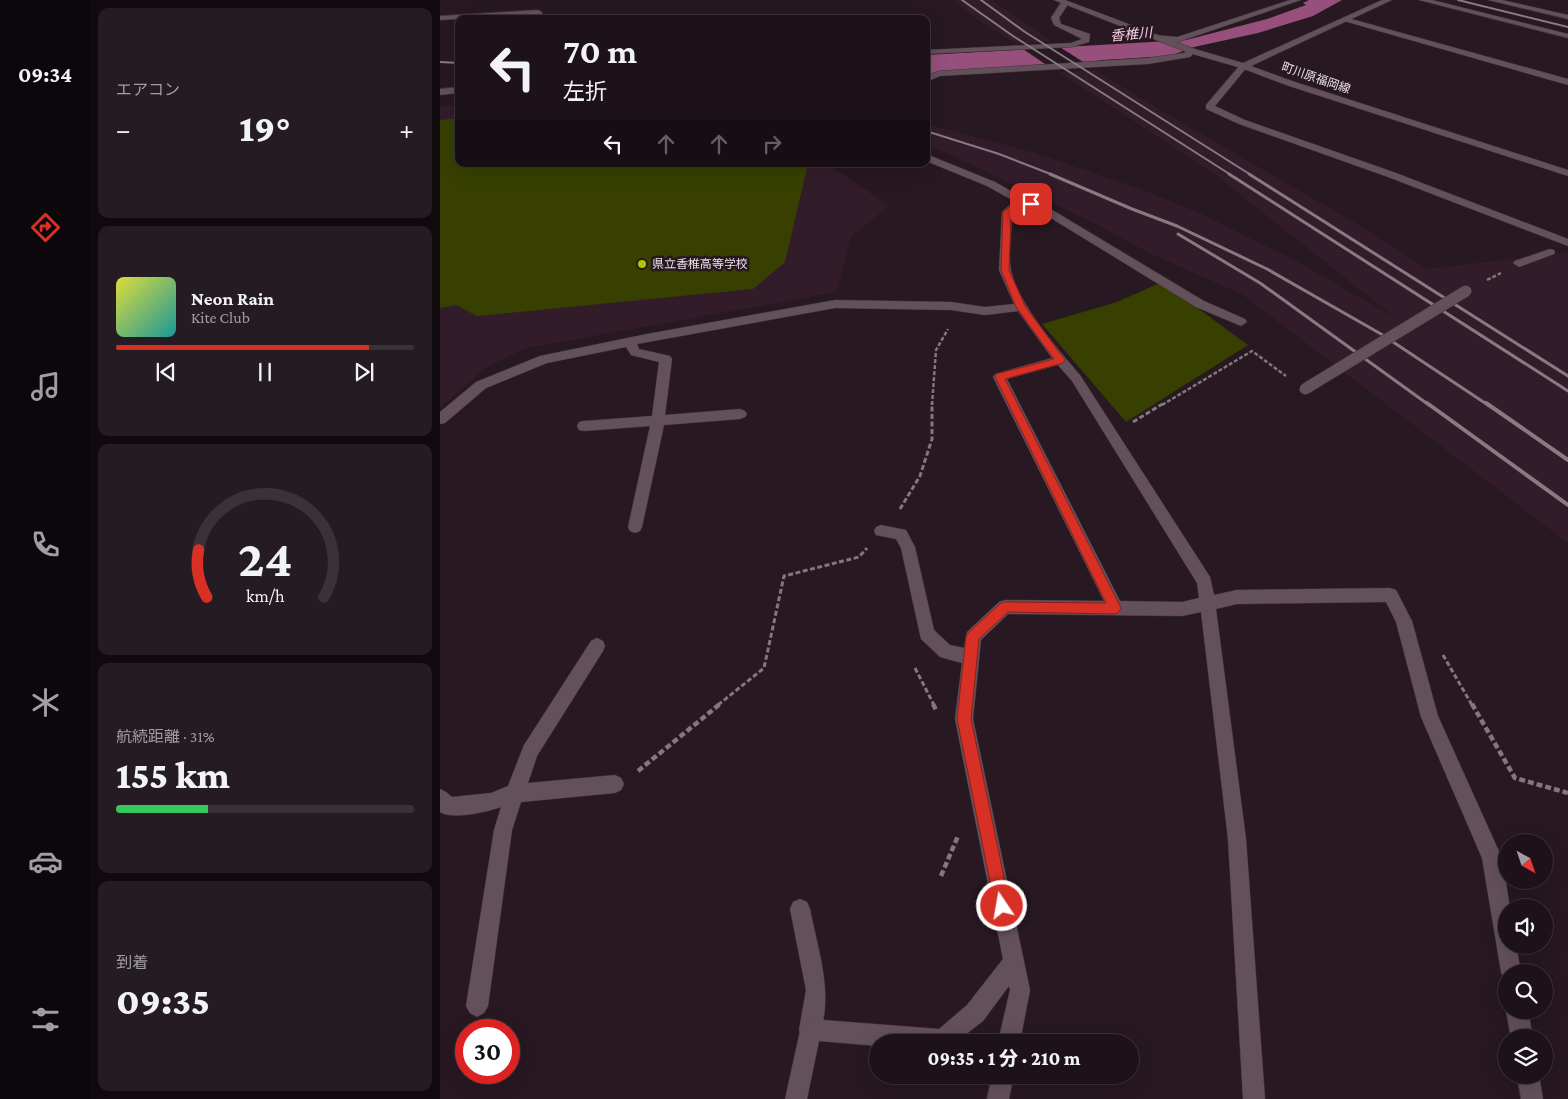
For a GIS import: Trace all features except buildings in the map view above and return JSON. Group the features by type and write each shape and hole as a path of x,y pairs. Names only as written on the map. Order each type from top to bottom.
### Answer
{"street":[{"path":"1155,37 1178,40 1297,0"},
{"path":"1388,0 1244,66 1209,107 1242,122 1392,175 1568,243"},
{"path":"1423,0 1568,36"},
{"path":"1492,0 1568,17"},
{"path":"934,61 1072,45 1086,40 1087,36 1058,25 1055,18 1061,2"},
{"name":"町川原福岡線","path":"1061,2 1192,51 1244,66 1292,84 1568,172"},
{"path":"489,15 538,12 538,15"},
{"path":"440,18 455,17"},
{"path":"1347,19 1568,82"},
{"path":"934,61 1148,61 1187,55 1192,51"},
{"path":"440,92 455,90"},
{"path":"930,159 991,184 1021,201 1040,207 1200,304 1241,322"},
{"path":"1021,201 1007,212 1005,270 1021,307 1060,360 1076,378 1205,582 1237,838 1254,1099"},
{"path":"1519,263 1550,252"},
{"path":"1305,390 1466,291"},
{"path":"440,419 481,385 544,359 630,342 835,304 951,306 985,311 1021,307"},
{"path":"630,342 635,352 666,359 658,420 635,527"},
{"path":"1060,360 999,377 1115,608"},
{"path":"584,426 740,414"},
{"path":"881,531 901,534 908,547 927,634 946,652 970,657"},
{"path":"1011,1034 1020,990 964,719 973,637 1005,607 1182,609 1237,597 1390,595 1404,621 1430,717 1492,858 1499,899"},
{"path":"477,1006 503,830 515,793 530,750 597,646"},
{"path":"440,798 448,807 491,802 515,793 615,784"},
{"path":"796,1099 816,990 800,909"},
{"path":"810,1030 942,1040 975,1013 1014,962"},
{"path":"998,1099 1001,1084"},
{"path":"1530,1084 1532,1099"}],"path":[{"path":"1466,291 1519,263"},
{"path":"615,784 643,768 764,668 784,576 859,557 899,510 920,476 932,439 936,350 949,328 985,311"},
{"path":"1112,435 1252,351 1305,390"},
{"path":"1440,650 1515,778 1568,793"}],"shaded area":[{"path":"952,0 992,0 1051,41 1016,44 978,20"},
{"path":"1309,0 1342,0 1313,16 1258,33 1194,47 1170,56 1102,60 1072,66 930,74 930,55 1186,40 1267,19 1306,5 1303,3"},
{"path":"1095,70 1352,221 1428,269 1568,252 1568,543 1243,295 1147,252 1092,222 949,154 930,147 930,125 1032,152 1138,188 1197,212 1293,259 1397,319 1214,174 1059,72"},
{"name":"県立香椎高等学校","path":"455,105 455,167 832,167 889,206 851,237 837,292 527,348 486,367 440,408 440,106"}],"green space":[{"name":"県立香椎高等学校","path":"455,118 455,167 807,167 785,262 753,289 477,316 456,305 440,308 440,120"},
{"path":"1162,282 1248,345 1126,422 1042,324 1117,302"}],"pier":[{"path":"1058,46 1088,65 1054,70 1020,47"}],"railway":[{"path":"962,0 1013,36 1231,175"},
{"path":"981,0 1025,32 1251,175"},
{"path":"1458,0 1568,27"},
{"path":"440,62 455,63"},
{"path":"930,132 999,154 1053,175"},
{"path":"1050,174 1177,226 1267,269 1381,334 1488,405"},
{"path":"1229,174 1568,391"},
{"path":"1249,174 1568,376"},
{"path":"1178,234 1260,283 1429,405"},
{"path":"1427,403 1568,505"},
{"path":"1486,403 1568,460"}],"place":[{"name":"県立香椎高等学校","path":"642,264"}],"route":[{"path":"1002,906 964,719 973,637 1005,607 1115,608 999,377 1060,360 1033,326 1021,307 1005,270 1007,212 1021,201 1031,204"}],"water label":[{"name":"香椎川","path":"1131,34"}]}
